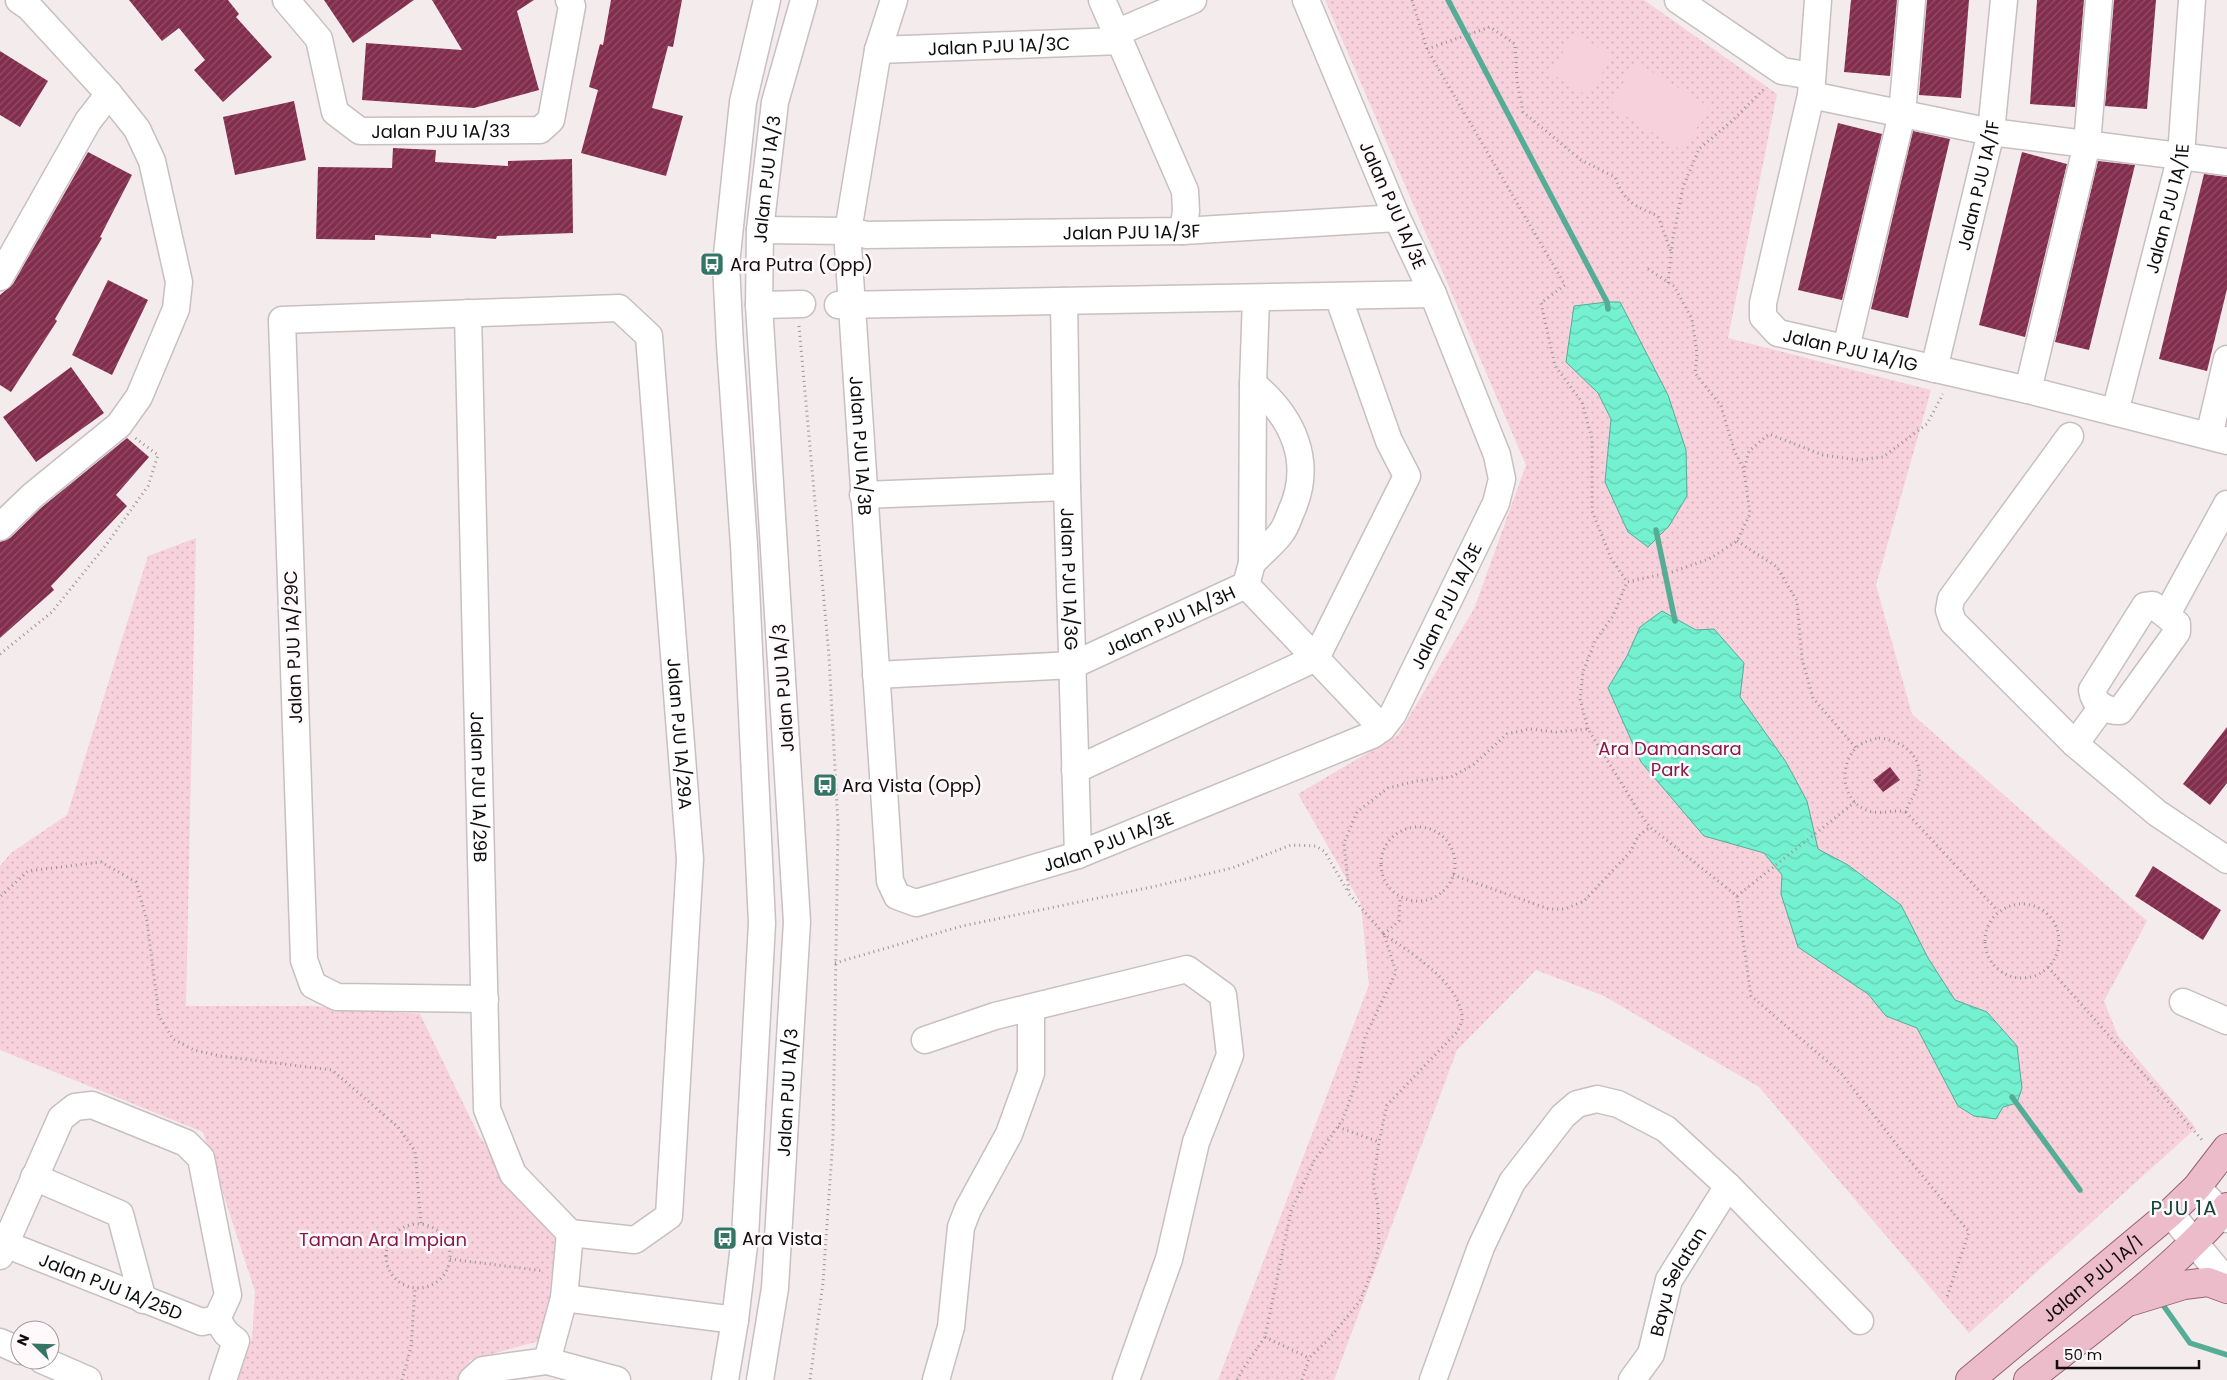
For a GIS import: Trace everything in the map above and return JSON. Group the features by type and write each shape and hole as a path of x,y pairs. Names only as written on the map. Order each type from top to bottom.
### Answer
{"main road":[{"name":"Jalan PJU 1A/1","path":"1970,1380 2170,1213 2197,1187 2223,1153"},
{"path":"2028,1380 2125,1303 2225,1213"},
{"path":"2125,1303 2184,1286 2208,1282 2227,1289"}],"street":[{"path":"0,2 7,0"},
{"path":"0,526 32,496 119,425 142,388 176,308 179,282 152,161 137,129 109,94 29,7 19,0"},
{"name":"Jalan PJU 1A/33","path":"286,0 319,39 335,112 360,131 369,131 540,130 551,120 572,6 569,0"},
{"name":"Jalan PJU 1A/3","path":"725,1380 735,1320 745,1237 762,923 744,545 726,264 742,102 767,0"},
{"name":"Jalan PJU 1A/3","path":"760,1380 775,1288 797,922 759,305 760,238 775,102 804,0"},
{"name":"Jalan PJU 1A/3B","path":"894,0 878,50 846,305 863,495 890,881 897,896"},
{"path":"1102,0 1185,191 1186,212 1183,231"},
{"path":"1118,37 1193,0"},
{"name":"Jalan PJU 1A/3E","path":"897,896 916,903 1078,855 1372,735 1382,728 1393,714 1496,503 1502,479 1497,455 1433,294 1397,218 1306,0"},
{"path":"1678,0 1782,71 1811,85 1902,114 1991,132 2227,162"},
{"name":"Jalan PJU 1A/1G","path":"1818,0 1811,85 1763,302 1763,317 1778,333 2028,390 2218,439"},
{"path":"1846,348 1902,114 1912,0"},
{"name":"Jalan PJU 1A/1F","path":"1944,371 1991,132 2004,0"},
{"path":"2028,390 2088,144 2099,0"},
{"name":"Jalan PJU 1A/1E","path":"2115,412 2181,156 2192,0"},
{"name":"Jalan PJU 1A/3C","path":"878,50 1118,37"},
{"path":"0,277 88,121 109,94"},
{"name":"Jalan PJU 1A/3F","path":"760,238 854,238 1183,231 1397,218"},
{"path":"846,305 1433,294"},
{"path":"1075,770 1316,658 1407,476 1389,441 1338,296"},
{"path":"1256,298 1249,574 1316,658 1382,728"},
{"name":"Jalan PJU 1A/3G","path":"1064,301 1066,487 1078,855"},
{"path":"759,305 800,304"},
{"name":"Jalan PJU 1A/29A","path":"468,313 619,308 649,336 690,859 669,1216 635,1240 570,1233"},
{"name":"Jalan PJU 1A/29C","path":"468,313 282,320 304,960 313,985 337,997 484,999"},
{"name":"Jalan PJU 1A/29B","path":"468,313 487,1109 512,1174 570,1233"},
{"path":"2218,439 2227,359"},
{"name":"Jalan PJU 1A/3H","path":"1073,665 1249,574 1282,532 1298,496 1302,470 1295,440 1284,416 1271,399 1253,384"},
{"path":"2070,436 1951,599 1949,610 1953,622 2075,744 2157,813 2227,860"},
{"path":"863,495 1066,487"},
{"path":"2166,614 2227,504"},
{"path":"2153,605 2177,624 2177,632 2120,711 2110,711 2102,707 2093,697 2092,690 2145,606 2153,605"},
{"path":"876,675 1073,665"},
{"path":"2075,744 2102,707"},
{"path":"924,1040 995,1016 1187,969 1222,995 1230,1055 1196,1142 1169,1259 1126,1380"},
{"path":"2183,1002 2227,1021"},
{"path":"936,1380 950,1327 961,1227 968,1209 1009,1134 1031,1073 1031,1008"},
{"path":"1433,1380 1481,1247 1512,1182 1563,1116 1576,1104 1597,1099 1618,1104 1666,1129 1728,1186 1860,1321"},
{"path":"3,1250 61,1118 75,1108 92,1105 186,1143 201,1158 228,1295 217,1318 226,1333 236,1341 223,1380"},
{"path":"34,1177 120,1214 143,1300"},
{"name":"Bayu Selatan","path":"1632,1380 1651,1354 1670,1280 1728,1186"},
{"path":"2197,1187 2225,1213"},
{"path":"2170,1213 2227,1282"},
{"path":"547,1361 565,1286 570,1233"},
{"name":"Jalan PJU 1A/25D","path":"3,1250 202,1322 217,1318"},
{"path":"565,1286 735,1320"},
{"path":"472,1380 483,1370 547,1361 617,1380"},
{"path":"60,1368 88,1380"}],"path":[{"path":"1412,0 1426,49 1565,285 1541,303 1555,366 1582,402 1592,439 1592,511 1611,558 1627,582"},
{"path":"1426,49 1490,27 1515,44 1517,81 1523,112 1581,160 1615,178 1622,194 1637,207 1658,216 1671,252"},
{"path":"1668,283 1671,252 1683,187 1699,149 1733,120 1782,71"},
{"path":"1627,582 1672,572 1709,559 1737,541 1750,514 1744,470 1734,450 1721,406 1695,373 1697,354 1692,319 1674,286 1648,269"},
{"path":"800,304 828,656 838,825 833,1138 823,1283 810,1380"},
{"path":"1744,470 1749,451 1770,434 1823,455 1858,460 1884,457 1927,424 1944,371"},
{"path":"0,654 52,612 106,545 148,486 158,455 119,425"},
{"path":"1737,541 1777,567 1797,601 1802,659 1813,698 1856,748"},
{"path":"1627,582 1613,616 1595,641 1582,672 1580,699 1588,730 1650,827 1737,896 1751,996 1841,1073 1901,1150 1970,1232 1946,1300"},
{"path":"1349,894 1344,843 1357,812 1388,788 1417,781 1451,777 1473,765 1507,734 1530,729 1556,732 1588,730"},
{"path":"1906,812 1919,779 1918,766 1913,754 1904,745 1886,739 1866,741 1856,748 1849,758 1845,769 1844,781 1854,802 1864,809 1875,813 1887,813 1898,810 1906,812 1998,911"},
{"path":"1737,896 1854,802"},
{"path":"1422,827 1440,833 1449,843 1454,854 1455,868 1453,876 1444,891 1434,898 1423,901 1411,901 1400,897 1391,890 1384,880 1381,869 1381,857 1385,846 1392,836 1403,829 1422,827"},
{"path":"1453,876 1549,909 1565,910 1584,901 1630,851 1638,836 1650,827"},
{"path":"835,963 962,926 1142,889 1232,868 1291,845 1316,846 1325,852 1349,894 1384,934 1420,958 1454,994 1463,1018 1458,1031 1387,1105 1373,1183 1378,1207 1379,1247 1372,1271 1360,1301 1329,1339 1309,1358 1302,1380"},
{"path":"1,896 28,871 101,862 136,882 147,922 159,1016 173,1039 194,1050 220,1056 332,1070 398,1127 415,1150 421,1224"},
{"path":"1384,934 1399,921 1400,897"},
{"path":"2020,903 2033,904 2044,910 2054,919 2059,931 2060,944 2056,957 2048,968 2028,978 2016,978 2005,974 1995,967 1987,952 1986,934 1990,923 1998,911 2020,903"},
{"path":"1237,1380 1265,1337 1291,1210 1314,1161 1343,1119 1358,1077 1365,1037 1396,972 1384,934"},
{"path":"2048,968 2223,1153"},
{"path":"1338,1127 1379,1142"},
{"path":"421,1224 433,1227 443,1235 449,1247 450,1259 447,1272 438,1282 427,1287 415,1289 403,1285 393,1277 387,1266 386,1253 389,1241 397,1231 408,1225 421,1224"},
{"path":"450,1259 565,1286"},
{"path":"402,1380 411,1347 415,1289"},
{"path":"1265,1337 1309,1358"}],"green space":[{"name":"Ara Damansara Park","path":"1325,0 1644,0 1777,94 1728,338 1931,390 1876,585 1912,714 2147,921 2104,1001 2118,1036 2196,1128 1969,1333 1759,1087 1604,996 1536,970 1457,1050 1334,1380 1218,1380 1369,985 1361,904 1298,794 1398,735 1474,609 1526,465"},
{"path":"1575,33 1613,56 1588,96 1550,73"},
{"path":"1636,62 1709,107 1683,151 1609,106"},
{"name":"Taman Ara Impian","path":"196,538 186,1006 310,1006 420,1014 479,1136 555,1239 549,1305 539,1341 470,1360 462,1380 238,1380 252,1339 255,1291 203,1132 0,1050 0,866 11,853 67,815 148,556"}],"water":[{"path":"1620,302 1668,395 1686,450 1687,496 1669,526 1648,547 1628,532 1605,482 1611,419 1598,393 1566,362 1574,306"},
{"path":"1662,611 1696,630 1714,629 1744,663 1740,697 1786,762 1807,801 1818,849 1848,865 1901,905 1928,958 1955,1000 1987,1012 2017,1046 2022,1088 2017,1103 2003,1107 1996,1119 1974,1116 1958,1106 1917,1028 1886,1016 1868,994 1798,947 1781,894 1782,875 1764,853 1704,836 1641,762 1608,688 1627,656 1640,627"}],"building":[{"path":"129,0 228,0 239,14 236,17 272,57 223,102 194,70 205,60 179,28 162,41"},
{"path":"324,0 414,0 353,43"},
{"path":"432,0 534,0 517,11 539,90 474,108 362,100 366,43 462,50"},
{"path":"611,0 682,0 673,47 668,46 652,108 683,116 666,176 581,153 598,90 589,87 600,44 603,45"},
{"path":"1851,0 1897,0 1890,76 1844,72"},
{"path":"1927,0 1969,0 1961,98 1919,95"},
{"path":"2037,0 2084,0 2075,107 2030,104"},
{"path":"2114,0 2156,0 2147,109 2105,106"},
{"path":"0,51 48,81 20,127 0,115"},
{"path":"294,101 306,160 235,175 223,117"},
{"path":"1838,123 1882,134 1842,300 1798,290"},
{"path":"1913,131 1950,139 1908,318 1871,309"},
{"path":"393,148 436,150 435,162 508,166 508,161 572,159 573,233 497,236 496,239 431,234 431,238 375,235 375,240 316,239 318,167 392,168"},
{"path":"88,152 132,175 100,237 102,238 55,319 57,321 11,392 0,385 0,295 13,284"},
{"path":"2022,152 2067,164 2025,337 1979,325"},
{"path":"2098,161 2135,165 2089,350 2055,342"},
{"path":"2204,174 2227,177 2227,289 2207,371 2159,359"},
{"path":"108,280 148,300 112,375 72,355"},
{"path":"71,367 104,413 36,462 3,417"},
{"path":"127,438 149,457 116,495 127,506 51,586 54,590 0,638 0,542 10,538 42,507"},
{"path":"2227,727 2227,783 2210,805 2183,784"},
{"path":"1890,767 1900,780 1883,792 1873,780"},
{"path":"2153,866 2221,910 2203,940 2135,896"}],"waterway":[{"path":"1448,0 1607,302 1608,309"},
{"path":"1656,530 1675,621"},
{"path":"2012,1097 2080,1190"},
{"path":"2163,1305 2190,1343 2227,1355"}],"place":[{"name":"Ara Putra (Opp)","path":"712,264"},
{"name":"Ara Vista (Opp)","path":"825,785"},
{"name":"Ara Vista","path":"725,1238"}],"district":[{"name":"PJU 1A","path":"2184,1208"}]}
